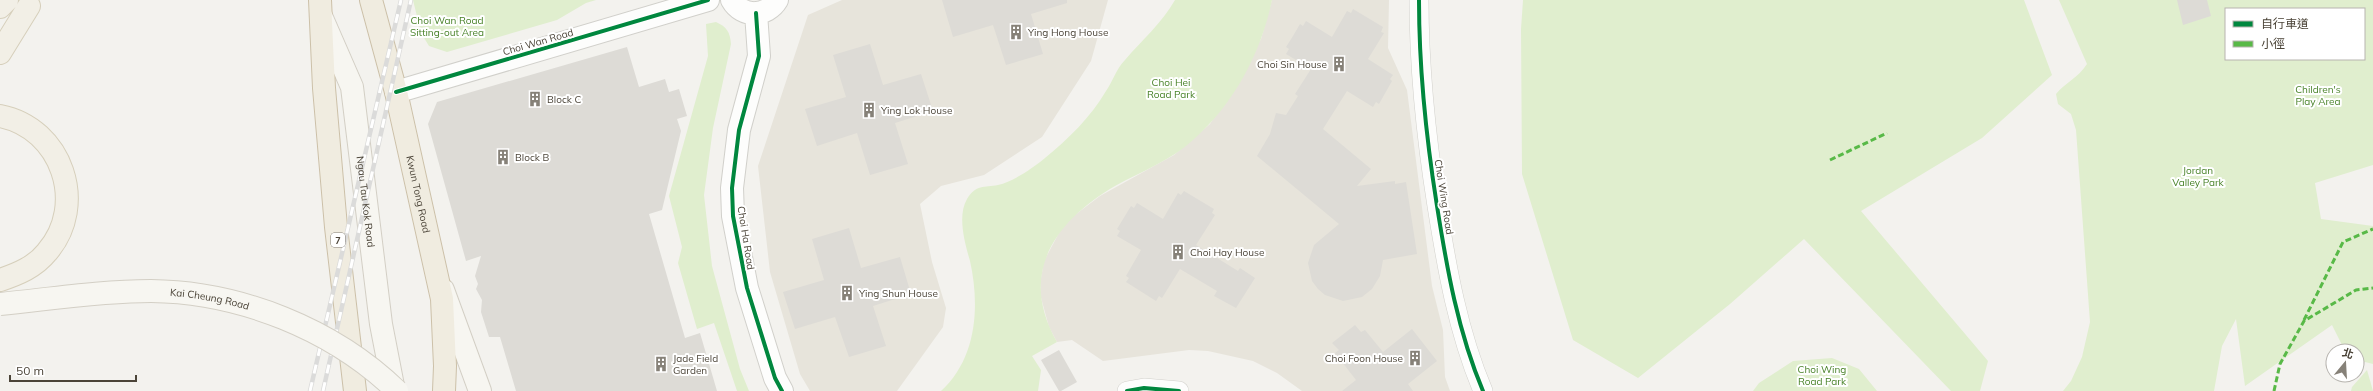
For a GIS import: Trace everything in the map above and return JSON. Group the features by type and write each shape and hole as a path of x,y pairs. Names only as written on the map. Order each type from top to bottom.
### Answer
{"highway":[{"name":"Kwun Tong Road","path":"372,0 396,92 438,277 444,319 444,391"},
{"name":"7","path":"321,8 324,88 336,227 355,391"}],"main road":[{"path":"0,7 7,0"},
{"path":"0,33 32,3"},
{"path":"0,53 32,3"},
{"name":"Ngau Tau Kok Road","path":"321,8 352,87 386,357 395,391"},
{"path":"0,116 24,124 40,136 50,147 63,171 68,203 60,233 46,253 27,269 0,280"},
{"path":"438,277 480,391"},
{"name":"Kai Cheung Road","path":"0,304 131,292 186,294 224,300 279,318 322,336 339,346 395,391"},
{"name":"Kai Cheung Road","path":"0,312 148,301 176,302 220,308 257,319 318,344 341,358 382,391"}],"street":[{"name":"Choi Wan Road","path":"396,92 708,0"},
{"path":"732,0 743,11 756,14 771,8 776,0"},
{"name":"Choi Wing Road","path":"1419,0 1419,45 1424,114 1447,269 1453,297 1475,371 1483,391"},
{"name":"Choi Ha Road","path":"756,14 759,56 739,130 732,188 733,216 747,288 775,378 782,391"},
{"path":"1127,391 1144,388 1180,391"}],"shaded area":[{"path":"842,0 1108,0 1091,61 1042,137 984,175 941,186 920,204 932,262 946,308 943,327 897,391 810,391 800,374 770,272 758,166 808,15"},
{"path":"1272,0 1389,0 1388,48 1407,90 1432,286 1443,330 1445,377 1450,391 1302,391 1277,373 1253,361 1208,351 1189,350 1103,361 1072,340 1057,342 1049,327 1040,294 1041,278 1044,261 1060,231 1071,218 1100,196 1174,155 1210,124 1261,39"}],"green space":[{"name":"Choi Wan Road Sitting-out Area","path":"413,0 596,0 586,3 557,20 447,52 429,46 421,33"},
{"name":"Choi Hei Road Park","path":"1175,0 1272,0 1261,39 1244,76 1221,110 1208,126 1193,140 1165,160 1115,186 1093,200 1075,216 1060,233 1048,252 1042,272 1041,294 1046,317 1057,342 1032,356 1041,370 1038,391 941,391 953,378 962,363 969,347 973,330 975,296 962,222 964,206 967,199 970,194 977,189 998,185 1023,174 1035,166 1062,143 1086,119 1100,101 1122,64 1158,24"},
{"path":"1523,0 2024,0 2052,75 1982,138 1861,211 1988,361 1980,391 1951,391 1804,239 1730,304 1638,378 1573,340 1522,174 1521,29"},
{"name":"Jordan Valley Park","path":"2059,0 2373,0 2373,165 2315,183 2321,219 2373,226 2373,364 2365,362 2365,343 2341,343 2332,325 2245,386 2236,319 2222,346 2214,391 2063,391 2071,381 2082,357 2090,322 2076,130 2071,114 2058,104 2056,94 2080,73 2087,64"},
{"path":"716,22 727,30 730,36 731,44 713,128 704,195 712,266 740,369 749,391 737,391 714,323 697,329 678,263 682,247 669,196 708,56 706,24"},
{"name":"Choi Wing Road Park","path":"1832,358 1859,369 1877,391 1753,391 1759,383 1793,361"},
{"path":"2367,370 2373,391 2351,391 2356,383 2365,383 2365,372"}],"building":[{"name":"Ying Hong House","path":"942,0 1067,0 1067,3 1031,14 1043,54 1006,65 993,25 953,37"},
{"path":"2177,0 2207,0 2211,16 2183,25"},
{"path":"1353,9 1383,27 1381,32 1384,33 1368,59 1393,75 1390,79 1392,81 1379,104 1376,102 1373,107 1347,91 1323,129 1371,169 1357,186 1395,181 1395,184 1406,182 1417,254 1383,260 1380,276 1372,289 1362,297 1343,301 1325,295 1318,289 1312,281 1308,263 1314,245 1339,224 1257,156 1270,134 1276,113 1286,115 1298,96 1295,94 1311,69 1286,54 1289,49 1286,47 1300,24 1303,26 1306,21 1332,37 1347,11 1351,13"},
{"name":"Ying Lok House","path":"870,44 883,85 921,74 933,111 895,123 908,164 870,175 857,133 817,146 805,109 846,97 833,55"},
{"path":"627,47 639,87 665,79 669,92 679,89 687,116 677,119 681,131 662,210 649,214 685,338 700,333 717,391 516,391 500,337 489,337 481,312 482,300 476,289 478,284 475,276 481,256 466,261 428,124 437,102"},
{"name":"Choi Hay House","path":"1184,191 1214,209 1212,213 1215,215 1196,245 1238,271 1240,268 1255,278 1236,308 1214,296 1217,291 1180,269 1162,298 1159,296 1156,301 1126,282 1129,278 1126,276 1141,250 1117,236 1120,231 1117,229 1131,206 1134,208 1137,203 1163,219 1178,193 1181,195"},
{"name":"Ying Shun House","path":"849,228 861,268 900,257 911,294 873,306 886,346 849,357 835,317 795,329 783,292 824,280 812,239"},
{"name":"Choi Foon House","path":"1355,325 1361,332 1365,330 1383,352 1412,329 1437,361 1408,384 1413,391 1342,391 1356,380 1335,353 1339,350 1332,343"},
{"path":"1059,350 1077,382 1061,391 1059,391 1041,360"}],"railway":[{"path":"310,391 401,0"},
{"path":"323,391 411,0"}],"marked path":[{"path":"1830,160 1887,133"},
{"path":"2304,320 2343,242 2373,229"},
{"path":"2274,391 2280,364 2304,321 2356,290 2373,288"}],"cycle path":[{"path":"396,92 708,0"},
{"path":"1419,0 1420,52 1424,103 1433,180 1441,230 1454,300 1474,369 1483,391"},
{"path":"756,13 759,56 739,130 732,188 733,216 747,288 775,378 782,391"},
{"path":"1127,391 1144,388 1179,391"}],"place":[{"name":"Ying Hong House","path":"1016,32"},
{"name":"Choi Sin House","path":"1339,64"},
{"name":"Block C","path":"535,99"},
{"name":"Ying Lok House","path":"869,110"},
{"name":"Block B","path":"503,157"},
{"name":"Choi Hay House","path":"1178,252"},
{"name":"Ying Shun House","path":"847,293"},
{"name":"Choi Foon House","path":"1415,358"},
{"name":"Jade Field Garden","path":"661,364"}],"park label":[{"name":"Children's Play Area","path":"2318,94"}]}
